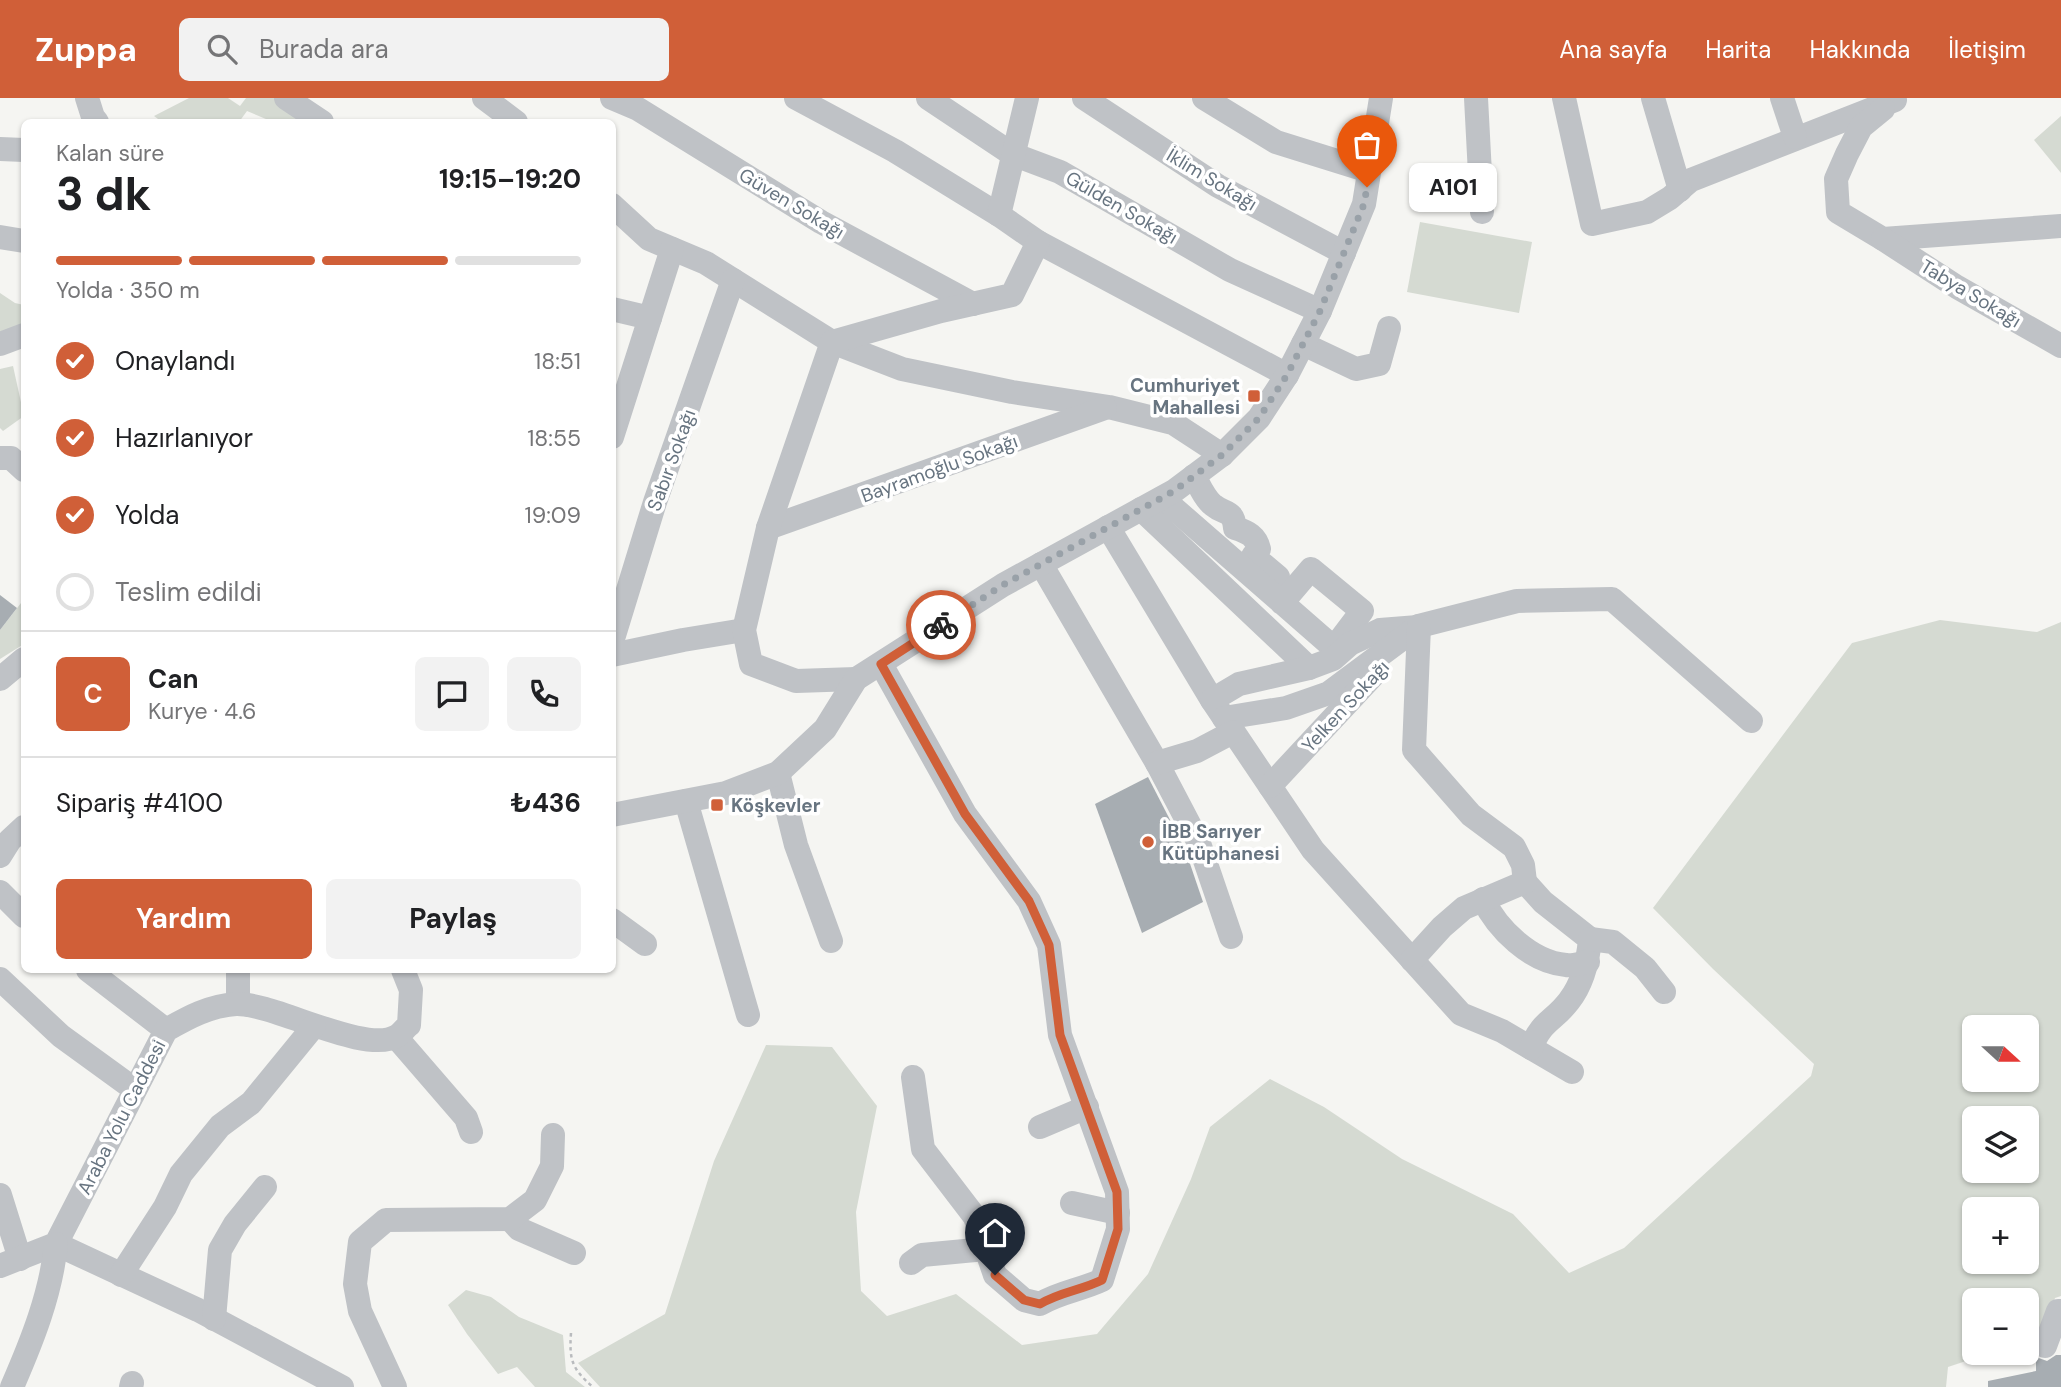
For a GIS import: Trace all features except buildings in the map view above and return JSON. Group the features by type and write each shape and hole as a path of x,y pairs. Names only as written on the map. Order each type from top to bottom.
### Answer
{"street":[{"path":"87,98 95,119"},
{"path":"286,98 317,119"},
{"name":"Güven Sokağı","path":"612,98 638,109 821,222 973,304"},
{"path":"796,98 895,151 1038,242 1287,375"},
{"name":"Gülden Sokağı","path":"928,98 1012,154 1060,172 1230,270 1320,311"},
{"path":"999,215 1027,98"},
{"name":"İklim Sokağı","path":"1084,98 1218,186 1344,253"},
{"path":"1204,98 1276,142 1369,171"},
{"path":"616,815 726,793 778,772 825,729 856,679 1003,585 1151,503 1222,455 1259,418 1287,375 1320,311 1364,204 1381,98"},
{"path":"1476,98 1482,212"},
{"path":"1564,98 1592,224 1647,212 1691,180 1896,99"},
{"path":"1653,98 1680,190"},
{"path":"1782,98 1796,137"},
{"name":"Tabya Sokağı","path":"1896,99 1861,127 1836,179 1839,212 1957,287 2061,346"},
{"path":"0,149 21,150"},
{"path":"616,209 649,239 706,263 832,342 902,369 1012,392 1110,407 1173,423 1222,455"},
{"path":"1883,239 2061,226"},
{"path":"0,237 21,240"},
{"path":"832,342 1012,295 1038,242"},
{"path":"616,424 672,249"},
{"name":"Sabır Sokağı","path":"616,629 654,502 733,280"},
{"path":"616,310 650,318"},
{"path":"1303,344 1356,369 1379,364 1389,328"},
{"path":"0,344 21,336"},
{"path":"832,342 768,528 744,630 751,664 796,681 856,679"},
{"name":"Bayramoğlu Sokağı","path":"768,528 1110,407"},
{"path":"0,458 11,458 21,467"},
{"path":"1151,503 1287,596 1253,556 1259,549 1257,541 1248,532 1231,534 1234,518 1227,511 1213,505 1194,476"},
{"path":"1151,503 1309,668"},
{"path":"1108,527 1223,717 1313,850 1461,1014 1502,1031 1572,1072"},
{"path":"1041,564 1157,763 1199,843 1231,937"},
{"path":"1157,763 1197,751 1223,717 1239,684 1309,668 1333,659 1350,644 1380,630 1419,626 1517,601 1612,599 1751,722"},
{"path":"1223,717 1286,708 1329,693 1419,626"},
{"path":"1419,626 1413,750 1471,815 1514,847 1523,865 1525,882 1589,951"},
{"name":"Yelken Sokağı","path":"1270,786 1419,626"},
{"path":"616,654 744,630"},
{"path":"0,679 21,662"},
{"path":"881,664 965,814 1029,901 1049,945 1060,1035 1117,1192 1118,1229 1102,1280 1084,1288 1056,1294 1040,1304 1024,1300 995,1275 975,1217 923,1149 913,1077"},
{"path":"815,680 820,692 825,729"},
{"path":"778,772 796,845 831,941"},
{"path":"686,801 748,1015"},
{"path":"0,856 10,840 21,830"},
{"path":"1412,960 1442,927 1464,908 1525,882"},
{"path":"0,892 21,913"},
{"path":"1483,899 1491,916 1521,946 1552,962 1568,965 1589,951 1613,942 1645,968 1664,992"},
{"path":"616,923 645,944"},
{"path":"1531,1048 1538,1030 1568,1003 1589,951"},
{"path":"92,973 166,1030"},
{"path":"238,973 238,1004"},
{"path":"404,973 411,990 408,1025 396,1037 466,1118 471,1132"},
{"path":"0,979 61,1036 134,1089"},
{"name":"Araba Yolu Caddesi","path":"12,1387 40,1317 53,1274 56,1244 166,1030 200,1010 238,1004 280,1014 314,1027 375,1041 396,1037"},
{"path":"121,1275 165,1207 181,1174 220,1126 251,1103 314,1027"},
{"path":"1040,1127 1087,1107"},
{"path":"395,1387 360,1311 355,1284 360,1242 386,1220 510,1219 535,1200 552,1167 554,1135"},
{"path":"214,1319 220,1250 235,1224 265,1187"},
{"path":"0,1195 10,1263 56,1244 214,1319 342,1387"},
{"path":"1072,1203 1118,1213"},
{"path":"510,1219 519,1229 574,1253"},
{"path":"911,1263 922,1255 986,1249"},
{"path":"2045,1346 2058,1311 2061,1311"}],"path":[{"path":"571,1333 569,1355 579,1375 593,1387"}],"shaded area":[{"path":"189,98 228,98 240,106 246,98 278,98 305,119 266,119 247,111 241,119 158,119 154,116"},
{"path":"2061,116 2061,173 2034,140"},
{"path":"1420,222 1532,242 1519,313 1407,292"},
{"path":"0,293 21,304 21,337 18,326 0,332"},
{"path":"13,366 21,402 21,418 3,431 0,428 0,369"},
{"path":"21,603 21,646 0,659 0,630"},
{"path":"1940,620 2037,632 2061,622 2061,1296 2055,1298 2041,1335 2039,1336 2039,1288 1962,1288 1962,1362 1948,1367 1946,1387 600,1387 578,1363 665,1314 714,1161 766,1045 832,1047 877,1106 856,1212 861,1291 887,1316 956,1294 1022,1345 1097,1334 1148,1274 1191,1179 1210,1127 1270,1079 1324,1107 1402,1159 1513,1214 1569,1273 1624,1248 1811,1076 1814,1064 1653,908 1852,643"},
{"path":"466,1290 491,1297 519,1317 563,1335 566,1372 585,1387 535,1387 517,1367 498,1374 448,1305"}],"way so far":[{"path":"941,625 1003,585 1174,491 1222,455 1259,418 1287,375 1320,311 1364,204 1367,187"}],"place":[{"name":"A101","path":"1367,187"},
{"name":"Cumhuriyet Mahallesi","path":"1254,396"},
{"name":"Köşkevler","path":"717,805"},
{"name":"İBB Sarıyer Kütüphanesi","path":"1148,842"}],"route":[{"path":"941,625 881,664 965,814 1029,901 1049,945 1060,1035 1117,1192 1118,1229 1102,1280 1084,1288 1056,1294 1040,1304 1024,1300 995,1275"}]}
